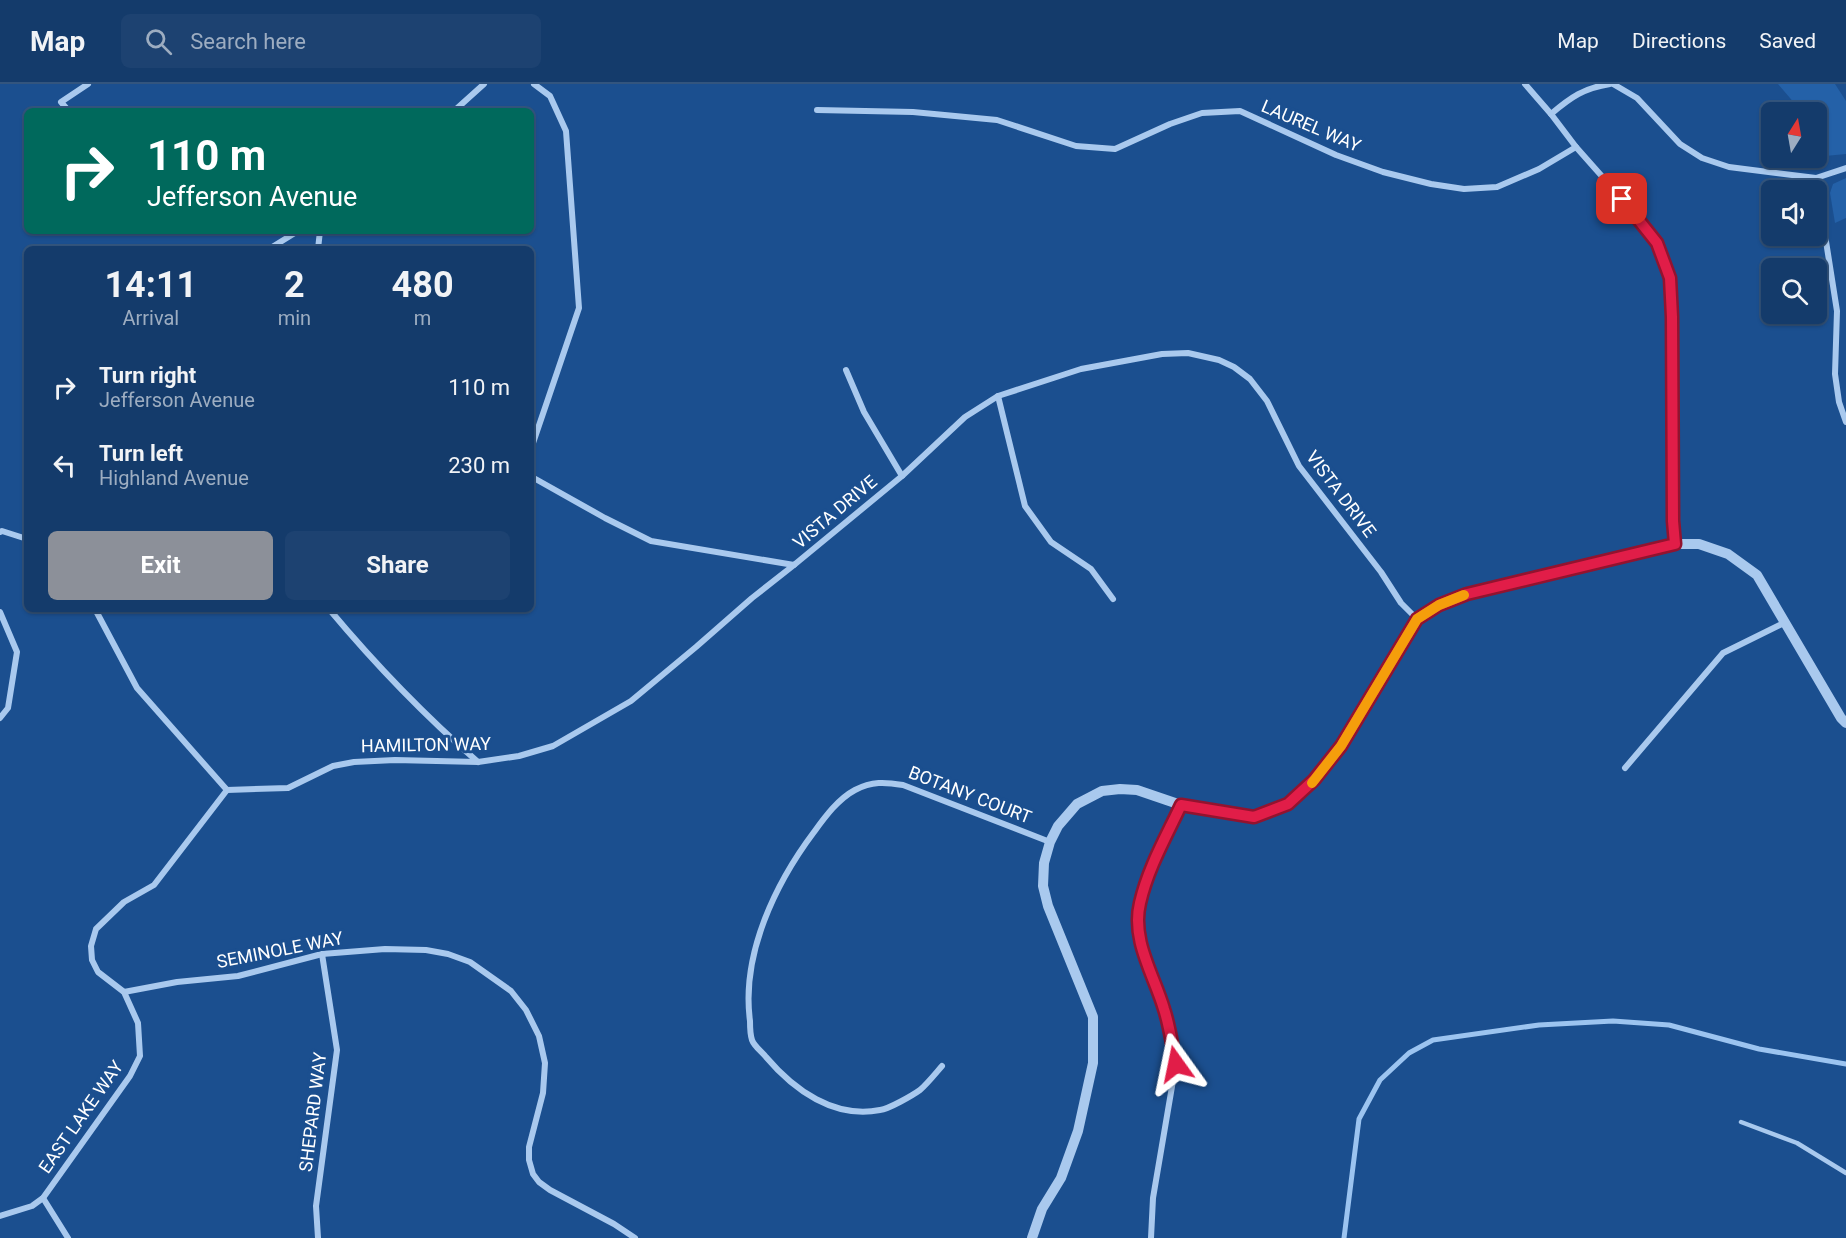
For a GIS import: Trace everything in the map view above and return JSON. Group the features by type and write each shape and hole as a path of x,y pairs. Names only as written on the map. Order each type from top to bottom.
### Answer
{"street":[{"path":"66,108 61,102 88,84"},
{"path":"457,108 484,84"},
{"name":"VISTA DRIVE","path":"534,84 550,96 566,131 579,308 534,440"},
{"path":"1525,84 1576,147 1638,217 1657,243 1670,278 1675,544"},
{"path":"1551,114 1563,103 1590,87 1612,84 1636,98 1680,144 1702,158 1729,166 1816,178 1846,168"},
{"name":"LAUREL WAY","path":"817,110 913,112 997,120 1076,146 1115,149 1170,124 1202,113 1240,111 1336,155 1383,172 1431,184 1464,189 1497,187 1539,169 1576,147"},
{"path":"1816,178 1837,311 1835,374 1839,402 1846,422"},
{"path":"274,246 293,234"},
{"name":"VISTA DRIVE","path":"534,478 604,518 651,541 794,566 902,476 965,417 998,396 1081,369 1162,354 1188,353 1219,360 1234,367 1250,379 1266,401 1299,466 1381,572 1401,603 1417,619"},
{"path":"846,370 864,412 902,476"},
{"path":"998,396 1025,506 1051,542 1091,569 1113,598"},
{"path":"0,532 24,538"},
{"path":"1032,1238 1042,1209 1061,1178 1078,1131 1093,1063 1093,1017 1048,906 1043,886 1044,863 1050,842 1058,826 1077,804 1102,791 1120,789 1137,790 1181,805 1254,817 1288,804 1314,780 1341,746 1417,619 1439,605 1467,594 1675,544 1699,544 1728,554 1757,574 1846,723"},
{"name":"HAMILTON WAY","path":"227,790 288,788 333,766 354,762 395,760 478,762 519,756 553,746 631,701 752,597 794,566"},
{"path":"0,612 17,652 8,708 0,718"},
{"path":"97,612 137,688 227,790"},
{"path":"331,612 371,660 436,726 478,762"},
{"path":"1625,768 1723,653 1786,622"},
{"name":"BOTANY COURT","path":"942,1066 920,1090 881,1110 854,1112 826,1105 803,1093 780,1074 752,1040 747,999 760,935 777,891 799,852 827,813 854,790 878,781 903,785 1050,842"},
{"name":"EAST LAKE WAY","path":"0,1216 32,1206 43,1198 130,1076 140,1056 138,1023 124,992 98,972 92,960 91,946 96,929 124,902 154,885 227,790"},
{"path":"1151,1238 1153,1198 1176,1064 1165,1010 1143,952 1138,928 1139,904 1152,865 1181,805"},
{"name":"SEMINOLE WAY","path":"124,992 177,982 238,976 322,954 385,949 426,950 448,954 470,962 511,991 526,1010 539,1036 545,1063 543,1093 529,1147 529,1160 533,1174 550,1190 635,1238"},
{"name":"SHEPARD WAY","path":"318,1238 316,1206 337,1050 322,954"},
{"path":"43,1198 68,1238"}],"lane":[{"path":"1741,1122 1797,1143 1846,1173"}],"shaded area":[{"path":"1778,84 1835,84 1846,101 1846,154 1827,156 1827,102 1793,102"},
{"path":"1846,178 1846,218 1835,223 1830,193 1833,184"}],"waterway":[{"path":"1344,1238 1359,1119 1380,1080 1409,1053 1433,1040 1539,1025 1613,1021 1669,1025 1759,1049 1846,1064"}],"slow traffic":[{"path":"1312,783 1341,746 1417,619 1439,605 1464,595"}],"route":[{"path":"1176,1064 1165,1010 1143,952 1138,928 1139,904 1152,865 1181,805 1254,817 1288,804 1314,780 1341,746 1417,619 1439,605 1467,594 1675,544 1670,278 1657,243 1622,199"}]}
